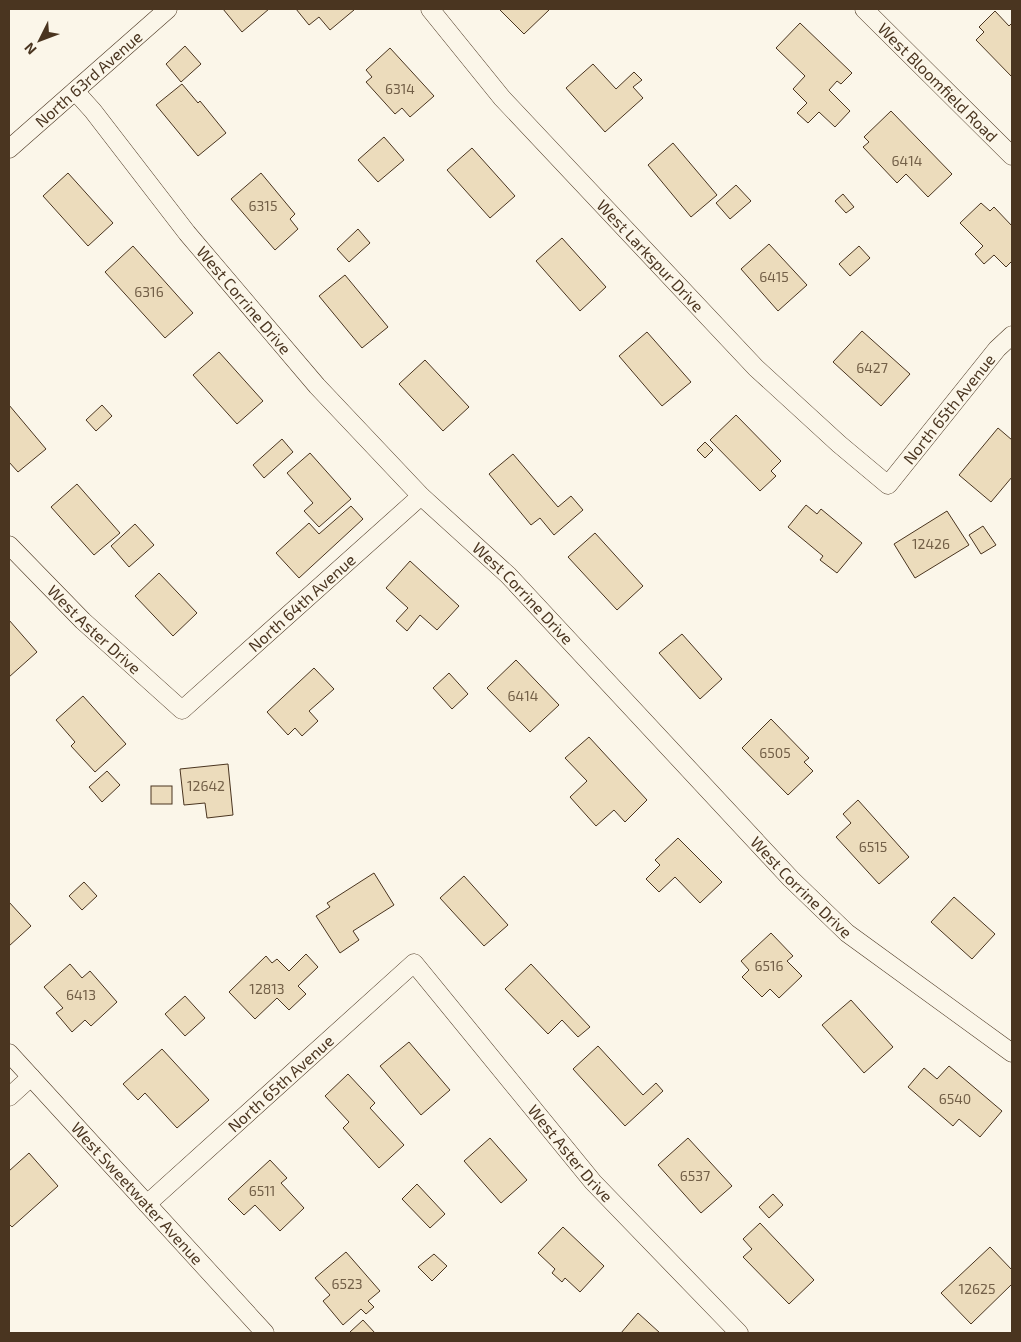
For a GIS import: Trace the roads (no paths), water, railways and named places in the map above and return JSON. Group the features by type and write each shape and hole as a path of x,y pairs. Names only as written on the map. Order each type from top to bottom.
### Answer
{"street":[{"name":"North 63rd Avenue","path":"9,149 168,9"},
{"name":"West Larkspur Drive","path":"430,9 502,98 756,368 839,444 888,485"},
{"name":"West Bloomfield Road","path":"864,9 1012,156"},
{"name":"West Corrine Drive","path":"75,91 93,111 187,234 317,386 421,496 508,574 791,879 847,933 1012,1053"},
{"name":"North 65th Avenue","path":"888,485 997,349 1012,335"},
{"name":"North 64th Avenue","path":"182,710 421,496"},
{"name":"West Aster Drive","path":"9,546 83,621 182,710"},
{"name":"North 65th Avenue","path":"147,1204 414,963"},
{"name":"West Aster Drive","path":"414,963 593,1182 739,1333"},
{"name":"West Sweetwater Avenue","path":"9,1053 265,1333"},
{"path":"9,1098 31,1077"}]}
